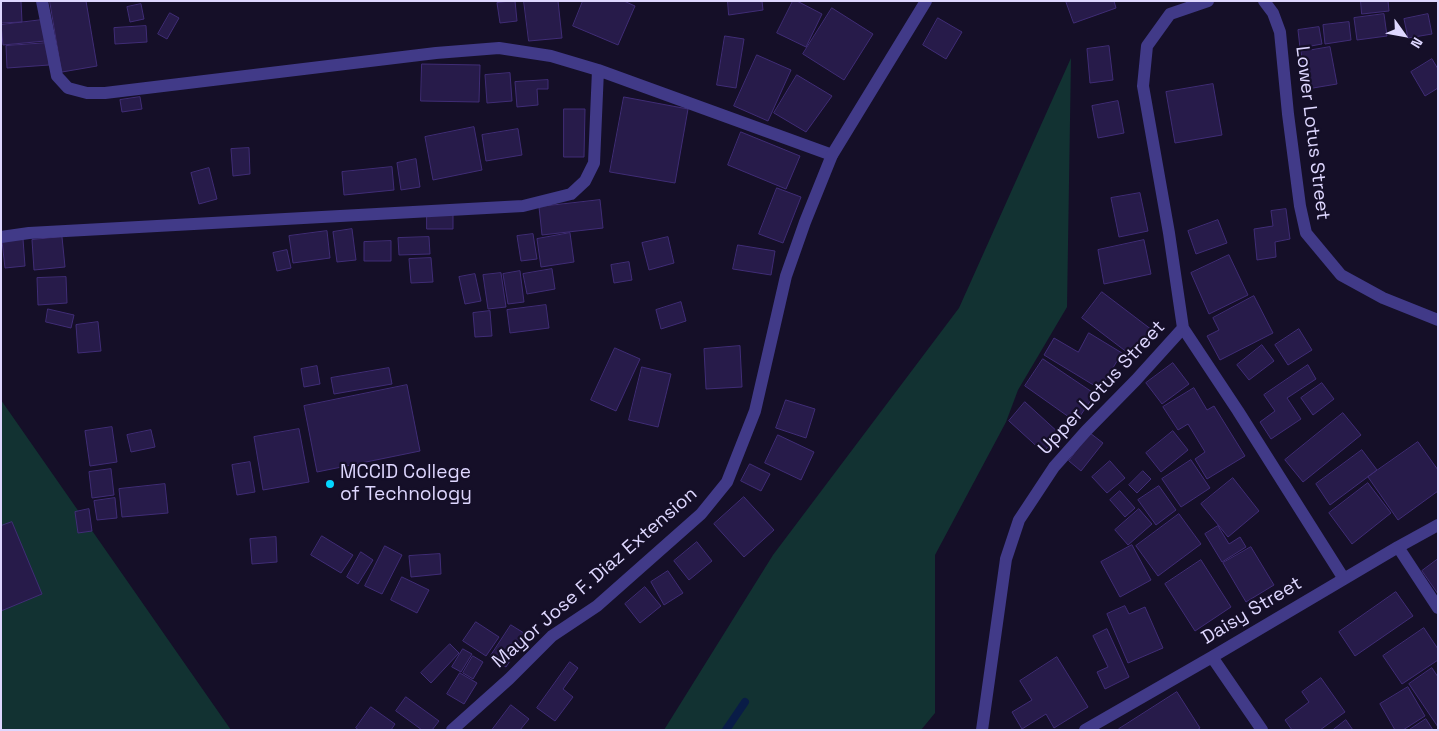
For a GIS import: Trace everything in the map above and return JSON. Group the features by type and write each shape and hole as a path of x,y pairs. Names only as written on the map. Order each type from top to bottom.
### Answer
{"street":[{"path":"42,1 58,76 68,88 86,93 105,93 436,53 499,48 551,56 598,70 832,155"},
{"name":"Mayor Jose F. Diaz Extension","path":"452,730 509,679 552,636 597,606 701,514 727,482 755,411 786,276 832,155 926,1"},
{"path":"1183,328 1169,234 1143,86 1147,46 1170,14 1208,1"},
{"name":"Lower Lotus Street","path":"1264,1 1273,13 1280,32 1288,114 1300,206 1306,233 1341,275 1383,298 1438,320"},
{"path":"1,237 29,233 523,206 571,194 585,181 594,163 598,70"},
{"name":"Upper Lotus Street","path":"982,730 1006,559 1019,520 1054,467 1183,328 1344,579"},
{"name":"Daisy Street","path":"1085,730 1438,525"},
{"path":"1398,547 1438,608"},
{"path":"1212,657 1262,730"}],"green space":[{"path":"1071,58 1067,307 1018,390 1006,422 935,555 935,713 921,730 664,730 773,555 959,308"},
{"path":"1,400 231,730 1,730"}],"building":[{"path":"1,1 21,1 22,22 1,23"},
{"path":"50,1 86,1 97,66 62,72"},
{"path":"515,1 517,21 500,23 497,3"},
{"path":"524,1 558,1 562,38 529,41"},
{"path":"583,1 624,1 635,6 618,45 573,26"},
{"path":"728,1 762,1 763,10 729,15"},
{"path":"793,1 797,1 822,14 806,47 777,33"},
{"path":"1066,1 1114,1 1116,8 1074,23"},
{"path":"1361,1 1388,1 1389,11 1362,14"},
{"path":"141,4 144,19 130,22 127,7"},
{"path":"832,8 873,34 844,80 803,54"},
{"path":"170,13 179,18 167,39 158,34"},
{"path":"1384,14 1387,36 1357,40 1354,18"},
{"path":"1428,14 1432,34 1408,38 1404,19"},
{"path":"938,18 962,32 946,59 923,45"},
{"path":"42,20 45,41 3,45 1,25"},
{"path":"1349,22 1351,40 1325,44 1323,25"},
{"path":"146,26 147,42 115,44 114,28"},
{"path":"1319,27 1322,44 1300,48 1298,30"},
{"path":"725,36 744,39 736,88 717,85"},
{"path":"48,43 49,65 7,68 6,46"},
{"path":"1109,46 1113,80 1090,83 1087,49"},
{"path":"1330,47 1337,84 1307,89 1301,52"},
{"path":"757,55 791,70 768,121 734,106"},
{"path":"1432,59 1438,69 1438,88 1425,96 1411,72"},
{"path":"422,64 480,65 479,102 421,101"},
{"path":"510,73 512,101 487,103 485,75"},
{"path":"797,75 832,96 806,132 774,113"},
{"path":"548,80 548,89 537,89 538,105 517,107 515,82"},
{"path":"1213,84 1222,135 1175,143 1166,92"},
{"path":"140,97 142,109 122,112 120,100"},
{"path":"624,97 688,109 675,183 610,172"},
{"path":"1118,101 1124,133 1098,138 1092,106"},
{"path":"564,109 585,109 584,157 564,157"},
{"path":"474,127 482,170 433,180 425,137"},
{"path":"518,129 522,155 486,161 482,135"},
{"path":"741,132 800,156 786,189 728,165"},
{"path":"249,148 250,174 233,176 231,149"},
{"path":"416,159 420,187 401,190 397,163"},
{"path":"392,167 394,190 344,195 342,172"},
{"path":"209,168 217,199 199,204 191,173"},
{"path":"777,188 801,197 783,243 759,234"},
{"path":"1140,193 1148,231 1119,237 1111,198"},
{"path":"600,200 603,228 542,235 539,207"},
{"path":"1286,209 1290,239 1275,242 1276,257 1257,260 1254,229 1273,226 1271,211"},
{"path":"427,213 453,213 453,229 427,229"},
{"path":"1218,220 1227,243 1196,254 1188,231"},
{"path":"352,229 356,260 337,262 333,232"},
{"path":"327,231 330,258 293,263 289,236"},
{"path":"570,233 574,262 541,267 537,239"},
{"path":"533,234 537,259 521,261 517,236"},
{"path":"62,237 65,267 34,270 32,240"},
{"path":"429,237 430,254 399,255 398,238"},
{"path":"668,237 674,263 649,270 642,243"},
{"path":"23,239 25,266 5,268 2,241"},
{"path":"1144,240 1151,274 1104,284 1098,250"},
{"path":"391,241 391,261 364,261 364,242"},
{"path":"738,245 775,251 771,275 733,269"},
{"path":"287,250 291,268 277,271 273,253"},
{"path":"1229,255 1248,295 1209,314 1191,273"},
{"path":"431,258 433,282 411,283 409,259"},
{"path":"629,262 632,280 614,283 611,265"},
{"path":"552,269 555,289 527,294 523,274"},
{"path":"520,271 524,302 508,304 503,274"},
{"path":"501,273 506,307 488,309 483,275"},
{"path":"475,274 481,301 465,304 459,277"},
{"path":"66,277 67,303 38,305 37,278"},
{"path":"1102,292 1152,330 1132,356 1082,318"},
{"path":"1254,296 1273,333 1220,360 1207,336 1219,330 1213,318"},
{"path":"681,302 686,321 661,329 656,310"},
{"path":"546,305 549,328 510,333 507,310"},
{"path":"48,309 74,315 71,328 46,322"},
{"path":"490,311 492,336 475,337 473,313"},
{"path":"98,322 101,351 78,353 76,325"},
{"path":"1299,329 1312,350 1288,365 1275,345"},
{"path":"1089,333 1122,353 1100,389 1044,355 1054,338 1078,352"},
{"path":"1262,345 1274,361 1249,380 1237,365"},
{"path":"740,346 742,387 706,389 704,349"},
{"path":"615,348 640,359 616,411 591,400"},
{"path":"1043,359 1095,394 1076,422 1025,386"},
{"path":"1173,363 1189,384 1162,404 1146,383"},
{"path":"1308,365 1316,379 1287,398 1301,419 1271,439 1260,422 1275,411 1264,395"},
{"path":"317,366 320,384 304,387 301,369"},
{"path":"642,367 671,374 658,427 629,420"},
{"path":"389,368 392,384 334,394 331,378"},
{"path":"1322,383 1334,399 1313,415 1301,398"},
{"path":"407,385 420,451 317,472 304,406"},
{"path":"1194,388 1207,410 1214,406 1245,456 1207,479 1195,459 1205,452 1188,424 1178,430 1163,407"},
{"path":"786,400 815,409 806,438 776,428"},
{"path":"1025,402 1060,434 1043,452 1009,421"},
{"path":"1343,413 1361,435 1303,482 1285,460"},
{"path":"112,427 117,462 90,466 85,431"},
{"path":"299,429 309,482 263,490 254,437"},
{"path":"151,430 155,447 131,452 127,435"},
{"path":"1173,431 1188,450 1161,472 1146,453"},
{"path":"1090,433 1103,443 1081,471 1069,461"},
{"path":"778,435 814,452 801,480 765,463"},
{"path":"1418,442 1438,470 1438,491 1398,520 1368,477"},
{"path":"1362,450 1377,470 1330,505 1316,484"},
{"path":"1191,460 1210,488 1181,507 1162,479"},
{"path":"1110,461 1125,478 1107,493 1092,477"},
{"path":"250,462 255,492 237,495 232,465"},
{"path":"750,464 770,474 761,491 741,481"},
{"path":"111,469 114,495 92,498 89,472"},
{"path":"1143,471 1151,479 1137,493 1129,485"},
{"path":"1233,478 1259,511 1228,537 1201,504"},
{"path":"1368,483 1391,513 1352,544 1329,513"},
{"path":"165,484 168,513 122,517 119,489"},
{"path":"1159,486 1176,510 1156,525 1138,500"},
{"path":"1120,491 1135,508 1125,517 1110,500"},
{"path":"744,497 774,530 744,557 714,524"},
{"path":"115,498 117,518 97,520 94,501"},
{"path":"89,509 92,531 78,533 75,512"},
{"path":"1139,509 1152,524 1128,545 1115,530"},
{"path":"1179,514 1201,544 1158,576 1136,546"},
{"path":"12,522 42,594 1,611 1,526"},
{"path":"1218,526 1229,544 1240,537 1246,547 1222,562 1205,534"},
{"path":"322,536 353,555 341,573 311,555"},
{"path":"276,537 277,562 252,564 250,539"},
{"path":"697,542 712,561 689,580 674,561"},
{"path":"1132,545 1151,580 1120,597 1101,562"},
{"path":"385,546 402,555 382,594 365,586"},
{"path":"1251,547 1274,585 1246,602 1223,563"},
{"path":"361,552 373,560 358,584 347,577"},
{"path":"440,554 441,574 411,577 409,556"},
{"path":"1438,559 1438,594 1422,571"},
{"path":"1201,560 1231,607 1195,631 1165,584"},
{"path":"668,571 683,593 664,605 651,582"},
{"path":"402,577 429,590 417,613 391,600"},
{"path":"645,587 661,606 640,623 625,604"},
{"path":"1396,592 1413,616 1355,656 1339,632"},
{"path":"1125,606 1129,614 1145,607 1163,648 1128,663 1107,614"},
{"path":"476,622 499,637 486,656 463,641"},
{"path":"511,625 527,635 506,667 490,657"},
{"path":"1424,628 1438,649 1438,660 1402,684 1383,656"},
{"path":"1107,629 1129,677 1105,689 1097,672 1108,667 1093,636"},
{"path":"450,644 459,653 431,683 421,673"},
{"path":"463,649 472,654 461,672 452,667"},
{"path":"473,656 483,662 473,679 463,673"},
{"path":"1057,657 1088,707 1054,728 1046,714 1022,729 1012,712 1032,700 1020,681"},
{"path":"570,662 578,668 563,689 573,697 555,721 537,708"},
{"path":"1432,668 1438,677 1438,727 1409,684"},
{"path":"460,673 477,683 464,704 447,694"},
{"path":"1321,678 1345,712 1320,730 1292,730 1285,720 1309,702 1302,692"},
{"path":"1408,687 1425,716 1403,730 1395,730 1380,704"},
{"path":"1177,692 1200,728 1197,730 1119,729"},
{"path":"406,697 439,721 432,730 422,730 396,711"},
{"path":"511,705 529,719 520,730 492,730"},
{"path":"371,707 395,724 391,730 359,730 356,728"},
{"path":"1426,719 1433,730 1409,730"},
{"path":"1346,720 1353,730 1333,730"}],"waterway":[{"path":"726,730 745,702"}],"place":[{"name":"MCCID College of Technology","path":"330,484"}]}
